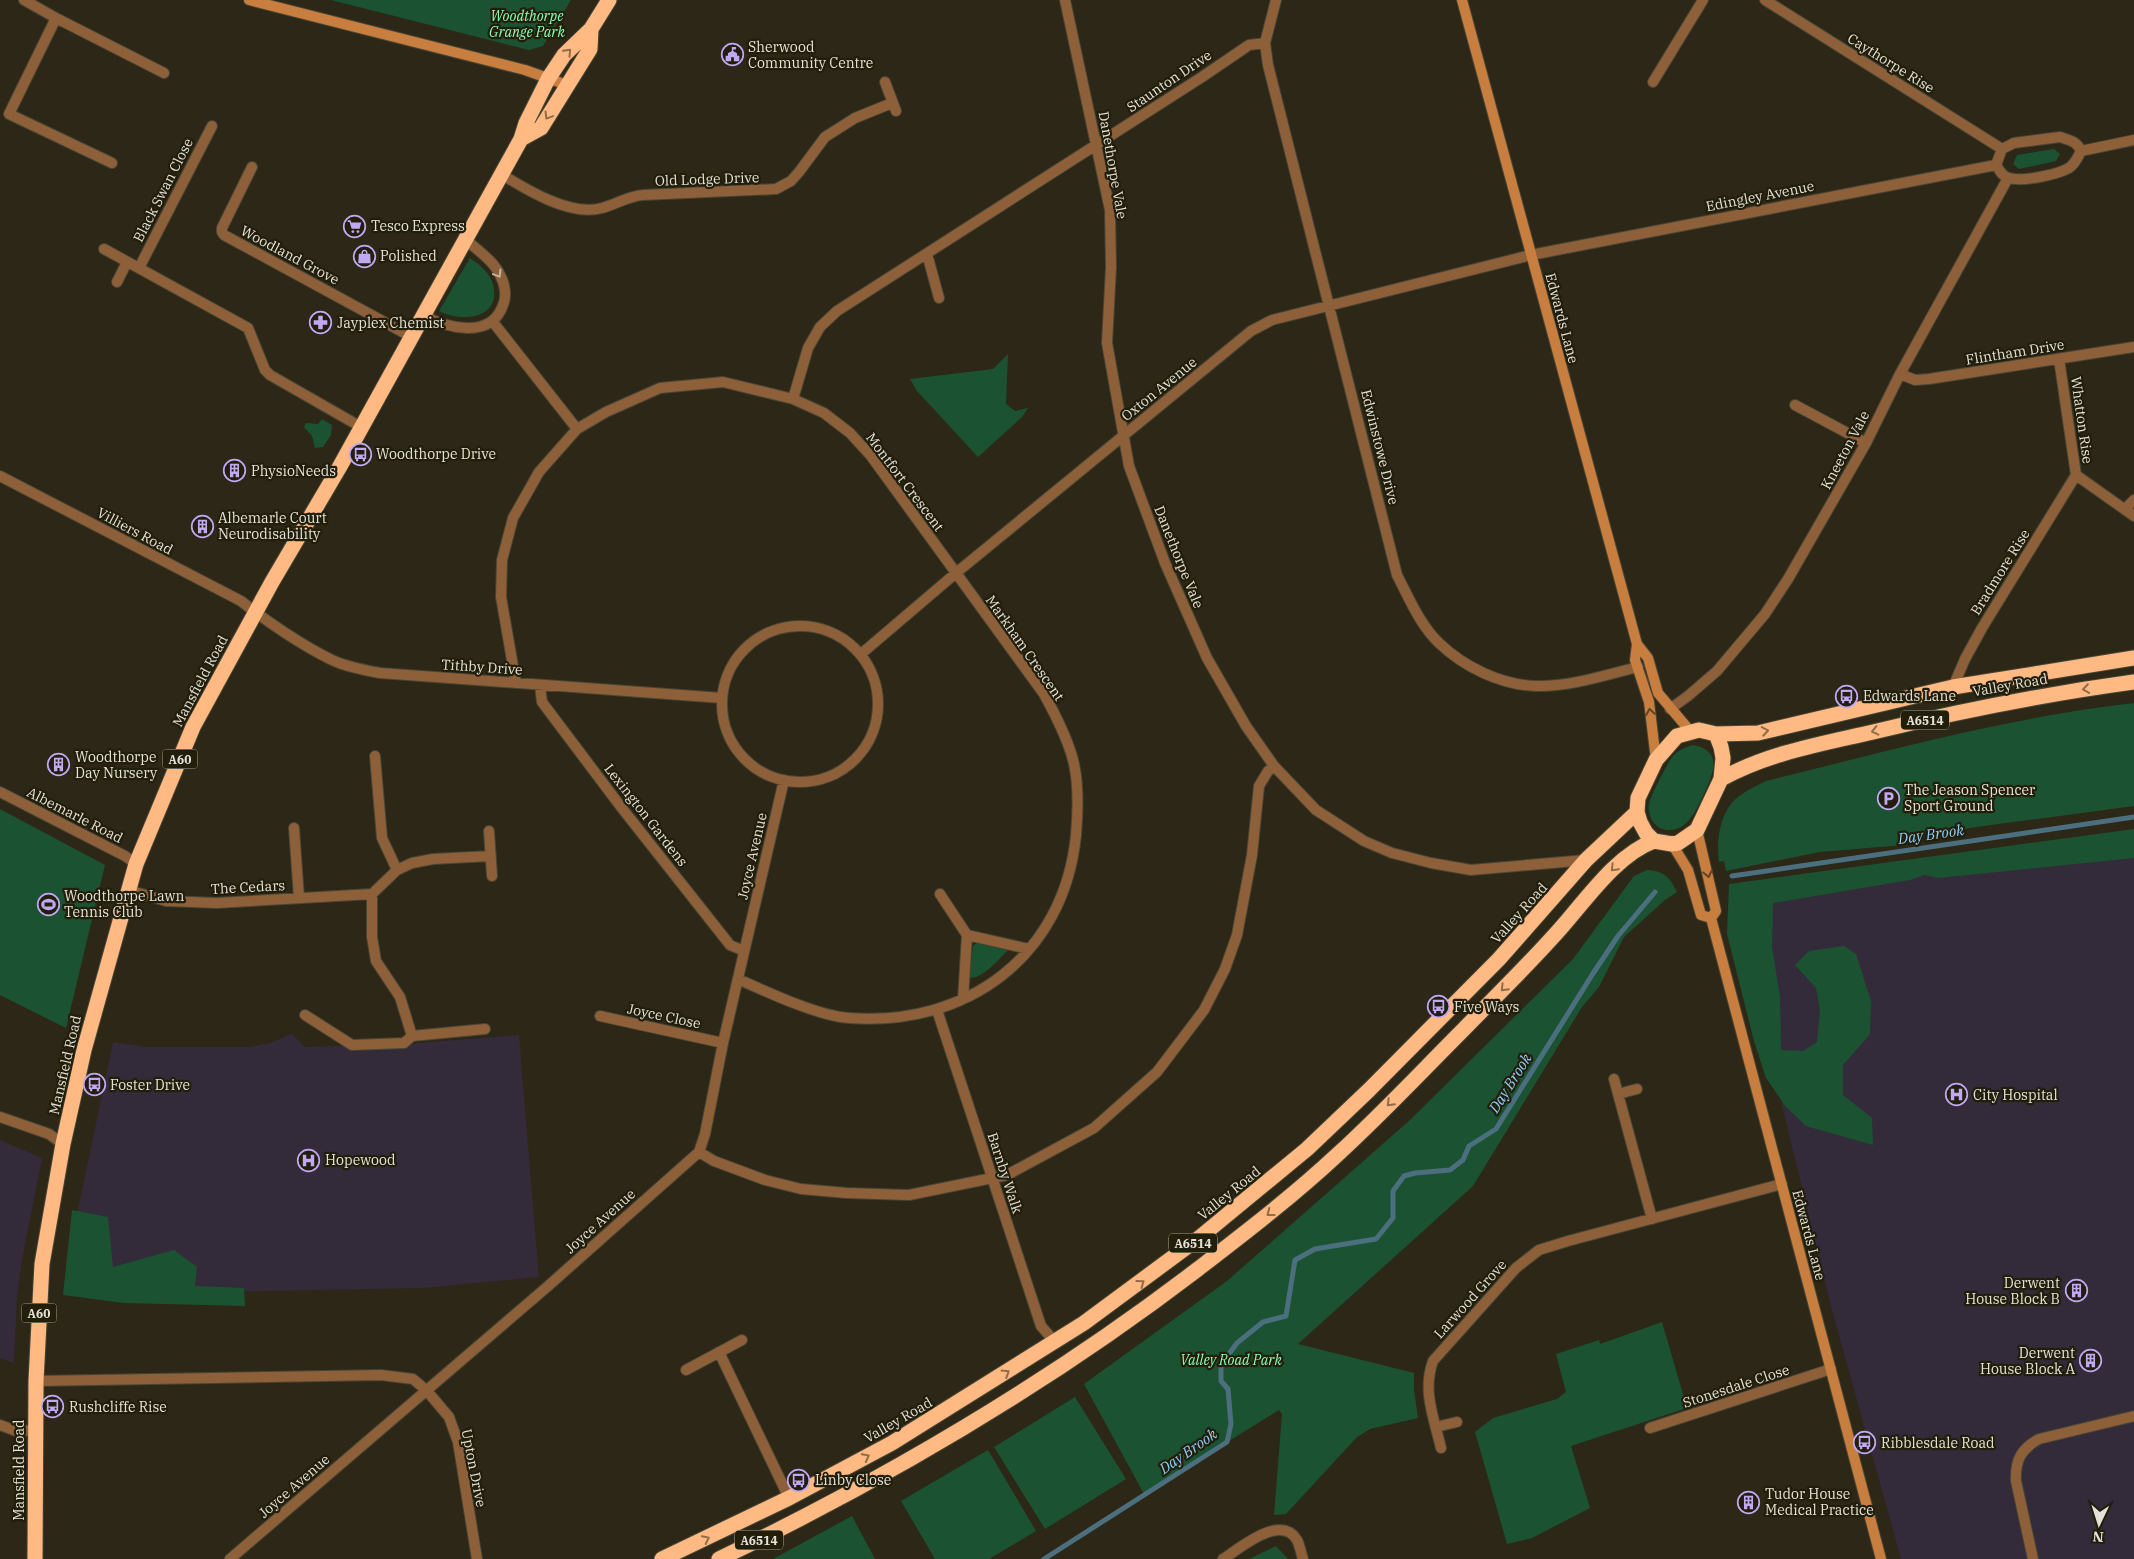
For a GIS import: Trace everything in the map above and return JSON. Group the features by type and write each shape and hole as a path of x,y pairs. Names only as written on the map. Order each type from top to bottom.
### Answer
{"highway":[{"name":"Mansfield Road","path":"35,1559 36,1382 42,1264 63,1144 95,1006 136,864 193,727 255,613 521,139 526,123 548,78 564,55 591,29 609,0"},
{"name":"Mansfield Road","path":"521,139 541,128 590,49 591,29"},
{"name":"Valley Road","path":"1716,734 1758,733 1953,687 2134,658"},
{"name":"Valley Road","path":"1721,779 1744,766 1766,758 1886,729 2022,699 2134,682"},
{"name":"A6514","path":"1690,732 1708,731 1716,734"},
{"path":"1690,732 1677,736 1656,760 1641,791 1637,812 1646,833 1654,841 1678,843 1697,830 1721,779 1723,758 1716,734"},
{"name":"Valley Road","path":"662,1559 789,1498 892,1443 1055,1342 1140,1284 1307,1149 1454,1006 1552,901 1586,860 1637,812"},
{"name":"A6514","path":"719,1559 800,1520 918,1456 1083,1353 1154,1302 1279,1206 1337,1156 1552,938 1614,867 1640,846 1654,841"},
{"name":"A6514","path":"789,1498 800,1520"}],"street":[{"path":"24,0 164,72"},
{"path":"249,0 525,70 567,85"},
{"name":"Danethorpe Vale","path":"1065,0 1110,210 1111,267 1107,343 1122,437 1129,466 1166,563 1207,658 1246,726 1274,766 1316,810 1364,841 1392,853 1431,863 1471,870 1586,860"},
{"path":"1265,43 1276,0"},
{"name":"Edwards Lane","path":"1462,0 1637,644 1635,660 1649,702 1656,760"},
{"path":"1653,82 1703,0"},
{"name":"Caythorpe Rise","path":"1765,0 2002,149"},
{"path":"56,18 9,114 112,163"},
{"name":"Staunton Drive","path":"793,399 808,348 820,327 837,311 1249,45 1265,43"},
{"name":"Edwinstowe Drive","path":"1265,43 1268,65 1397,575 1415,610 1438,643 1467,665 1503,681 1535,686 1576,682 1638,667"},
{"name":"Old Lodge Drive","path":"501,174 561,205 587,210 602,208 627,197 643,195 776,189 795,177 825,137 854,118 894,107 885,82"},
{"name":"Black Swan Close","path":"139,268 212,126"},
{"path":"2060,137 2073,141 2079,146 2081,151 2077,160 2069,169 2022,179 2008,178 2000,172 1996,165 2002,149 2014,143 2060,137"},
{"path":"2081,151 2134,140"},
{"name":"Edingley Avenue","path":"1530,255 1996,165"},
{"name":"Woodland Grove","path":"252,167 222,228 224,235 410,336"},
{"name":"Kneeton Vale","path":"1670,709 1716,671 1765,614 1788,580 1866,443 1900,374 2008,178"},
{"path":"422,315 436,322 456,327 472,328 493,322 501,312 506,299 500,273 489,260 465,239"},
{"path":"104,249 248,328 267,372 361,427"},
{"path":"927,254 939,298"},
{"name":"Oxton Avenue","path":"861,654 956,573 1251,331 1272,320 1530,255"},
{"path":"117,282 127,262"},
{"path":"493,322 577,429"},
{"name":"Flintham Drive","path":"1900,374 1915,380 2134,347"},
{"name":"Whatton Rise","path":"2059,359 2076,475 2130,513"},
{"name":"Montfort Crescent","path":"516,683 501,597 502,560 513,518 539,472 577,429 606,412 660,388 723,382 793,399 824,413 850,433 871,456 956,573"},
{"path":"1795,405 1866,443"},
{"name":"Bradmore Rise","path":"1953,687 1965,659 1982,628 2076,475"},
{"name":"Villiers Road","path":"0,476 240,601 255,613"},
{"path":"2130,513 2134,500"},
{"name":"Markham Crescent","path":"738,979 813,1009 848,1018 898,1017 936,1010 963,999 1000,979 1029,949 1048,924 1064,893 1074,859 1078,810 1074,763 1054,713 1044,694 956,573"},
{"name":"Tithby Drive","path":"255,613 331,659 351,667 380,673 722,698"},
{"path":"800,625 823,629 844,639 861,654 871,671 877,689 878,709 875,728 865,748 849,765 829,776 807,782 784,780 766,774 751,764 738,751 728,735 723,718 722,698 727,676 738,655 756,639 777,629 800,625"},
{"name":"Edwards Lane","path":"1637,644 1648,658 1658,693 1690,732"},
{"name":"Lexington Gardens","path":"540,686 542,702 621,807 730,945 744,951"},
{"path":"375,756 382,838 397,870"},
{"path":"698,1152 714,1161 764,1180 801,1189 847,1193 909,1194 1007,1175 1094,1128 1157,1072 1204,1010 1224,969 1237,935 1252,855 1258,786 1268,771 1274,766"},
{"name":"Joyce Avenue","path":"230,1559 427,1391 698,1152 705,1134 723,1044 784,780"},
{"name":"Albemarle Road","path":"0,792 125,856 136,864"},
{"path":"294,828 299,898"},
{"name":"Edwards Lane","path":"1697,830 1716,911 1711,918"},
{"path":"489,831 492,876"},
{"name":"Edwards Lane","path":"1672,844 1688,870 1701,915 1711,918"},
{"path":"412,1036 400,998 376,961 372,937 372,894 397,870 412,863 433,859 490,856"},
{"name":"The Cedars","path":"128,890 166,901 217,903 372,894"},
{"path":"940,894 967,935 963,999"},
{"name":"Edwards Lane","path":"1711,918 1831,1369 1879,1558"},
{"path":"967,935 1029,949"},
{"name":"Barnby Walk","path":"936,1010 1041,1326 1055,1342"},
{"path":"305,1015 352,1045 404,1043 412,1036 485,1029"},
{"name":"Joyce Close","path":"600,1016 723,1044"},
{"path":"1614,1079 1652,1219"},
{"path":"1618,1094 1637,1089"},
{"path":"0,1117 49,1134 63,1144"},
{"name":"Larwood Grove","path":"1441,1448 1427,1390 1427,1375 1433,1361 1516,1268 1539,1250 1782,1184"},
{"path":"686,1370 742,1340"},
{"path":"719,1352 789,1498"},
{"name":"Stonesdale Close","path":"1650,1428 1831,1369"},
{"path":"36,1382 381,1375 413,1379 427,1391"},
{"name":"Upton Drive","path":"427,1391 449,1416 458,1442 477,1559"},
{"path":"2033,1559 2016,1481 2015,1469 2019,1455 2027,1446 2039,1439 2134,1416"},
{"path":"1436,1427 1456,1422"},
{"path":"0,1425 16,1431 35,1430"},
{"path":"1223,1559 1265,1532 1274,1530 1283,1530 1291,1534 1297,1541 1303,1559"}],"shaded area":[{"name":"City Hospital","path":"2134,833 2134,1559 1901,1559 1830,1303 1729,887"},
{"name":"Hopewood","path":"292,1034 305,1047 405,1044 519,1035 539,1277 424,1288 116,1294 66,1267 113,1042 147,1047 250,1047 270,1043"},
{"path":"0,1140 42,1158 22,1260 17,1297 14,1363 0,1358"}],"green space":[{"name":"Woodthorpe Grange Park","path":"331,0 571,0 543,46 529,50"},
{"path":"2054,149 2060,154 2056,161 2019,169 2013,164 2017,155"},
{"path":"470,258 484,269 492,280 494,296 492,305 486,311 469,317 448,315 439,311"},
{"path":"1008,354 1006,404 1015,411 1028,408 1022,417 978,457 917,391 910,379 993,369"},
{"path":"322,419 332,425 331,435 323,447 315,448 312,436 304,427 306,423 318,424"},
{"path":"2134,703 2134,806 1902,837 1904,845 1820,852 1726,871 1724,861 1719,862 1719,834 1724,816 1729,807 1742,794 1766,781 1995,726 2088,709"},
{"path":"1693,745 1703,748 1713,758 1710,780 1697,808 1687,822 1682,827 1676,829 1662,829 1651,819 1649,811 1650,800 1673,756 1680,750"},
{"name":"Woodthorpe Lawn Tennis Club","path":"0,809 105,865 66,1028 0,995"},
{"path":"2134,829 2134,858 1938,878 1924,875 1910,880 1773,903 1772,947 1780,997 1781,1050 1803,1051 1817,1042 1820,1010 1816,988 1795,965 1809,951 1844,946 1856,954 1871,1001 1870,1034 1843,1065 1843,1095 1872,1118 1873,1145 1806,1126 1786,1107 1766,1078 1754,1041 1727,934 1729,884"},
{"name":"Valley Road Park","path":"1647,870 1662,873 1672,882 1677,892 1665,900 1624,937 1599,987 1582,1007 1473,1186 1298,1344 1414,1373 1414,1390 1418,1418 1370,1429 1357,1437 1286,1514 1274,1515 1282,1414 1279,1410 1144,1494 1084,1384 1227,1281 1410,1120 1573,959 1634,876"},
{"path":"977,943 1008,950 985,972 969,978 973,946"},
{"path":"72,1210 108,1217 113,1267 174,1250 197,1267 195,1286 244,1288 245,1306 124,1303 63,1295"},
{"path":"1662,1322 1687,1408 1571,1446 1590,1508 1532,1538 1507,1544 1475,1432 1493,1418 1557,1399 1566,1392 1556,1354 1599,1340 1600,1344"},
{"path":"1075,1397 1126,1479 1045,1529 994,1447"},
{"path":"988,1450 1036,1531 989,1559 935,1559 901,1501"},
{"path":"852,1516 875,1559 773,1559"},
{"path":"1276,1546 1288,1559 1249,1559"}],"waterway":[{"name":"Day Brook","path":"1732,876 2134,817"},
{"name":"Day Brook","path":"1044,1559 1227,1442 1231,1424 1228,1389 1221,1381 1221,1365 1237,1343 1263,1322 1286,1316 1295,1260 1315,1249 1376,1239 1393,1218 1393,1191 1404,1176 1415,1173 1450,1170 1463,1160 1469,1146 1496,1129 1618,936 1655,892"}],"place":[{"name":"Sherwood Community Centre","path":"732,55"},
{"name":"Tesco Express","path":"355,226"},
{"name":"Polished","path":"364,256"},
{"name":"Jayplex Chemist","path":"321,323"},
{"name":"Woodthorpe Drive","path":"360,454"},
{"name":"PhysioNeeds","path":"235,471"},
{"name":"Albemarle Court Neurodisability","path":"202,526"},
{"name":"Edwards Lane","path":"1847,696"},
{"name":"Woodthorpe Day Nursery","path":"59,765"},
{"name":"The Jeason Spencer Sport Ground","path":"1888,798"},
{"name":"Woodthorpe Lawn Tennis Club","path":"48,904"},
{"name":"Five Ways","path":"1438,1007"},
{"name":"Foster Drive","path":"94,1085"},
{"name":"City Hospital","path":"1957,1095"},
{"name":"Hopewood","path":"309,1160"},
{"name":"Derwent House Block B","path":"2076,1291"},
{"name":"Derwent House Block A","path":"2091,1361"},
{"name":"Rushcliffe Rise","path":"53,1407"},
{"name":"Ribblesdale Road","path":"1865,1443"},
{"name":"Linby Close","path":"799,1480"},
{"name":"Tudor House Medical Practice","path":"1749,1502"}]}
